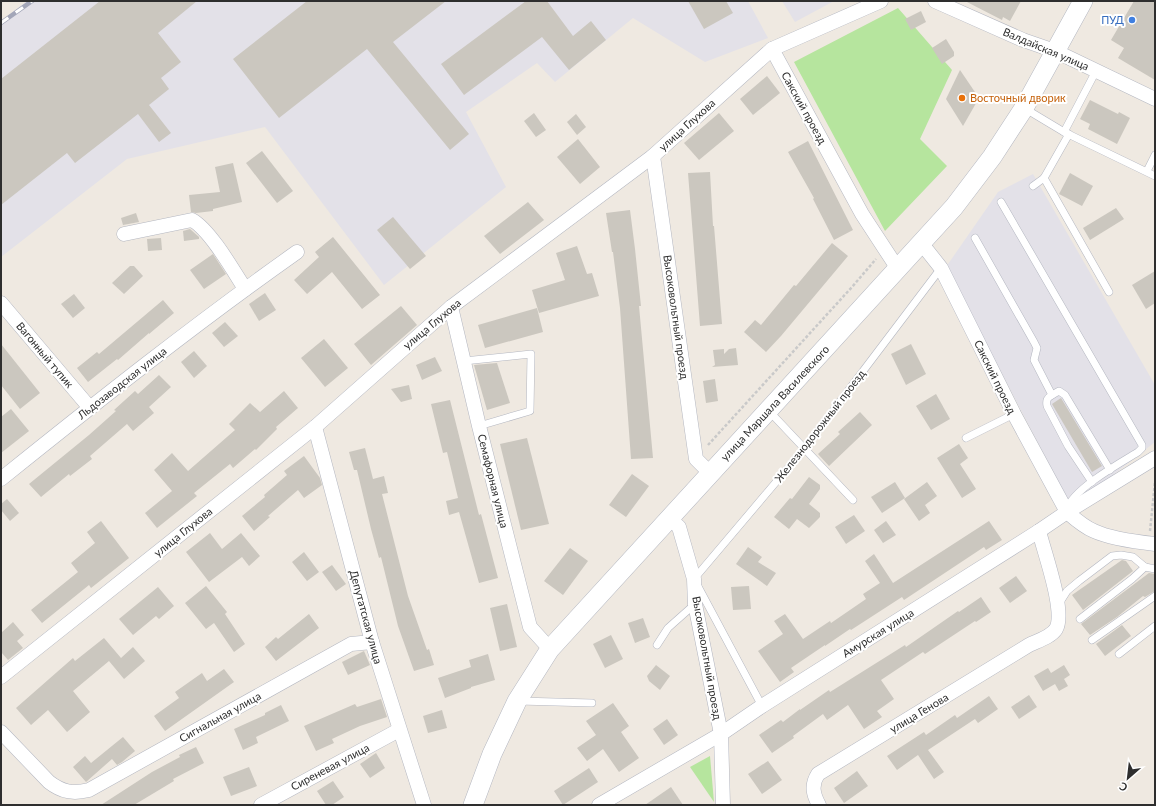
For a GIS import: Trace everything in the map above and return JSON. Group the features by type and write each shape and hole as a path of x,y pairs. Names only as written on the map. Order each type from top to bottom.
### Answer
{"main road":[{"name":"улица Маршала Василевского","path":"473,805 492,754 517,701 550,648 922,244 968,190 992,157 1024,108 1054,51 1083,1"}],"street":[{"name":"улица Глухова","path":"1,676 315,427 451,307 653,156 772,49 881,1"},
{"name":"Валдайская улица","path":"935,1 1023,40 1054,51 1155,99"},
{"name":"Сакский проезд","path":"772,49 862,214 898,269"},
{"name":"Высоковольтный проезд","path":"653,156 696,459"},
{"path":"124,234 192,220 198,223 206,233 245,289"},
{"name":"Сакский проезд","path":"922,244 941,268 1014,414 1066,512"},
{"name":"Льдозаводская улица","path":"1,479 90,408 245,289 297,252"},
{"name":"Вагонный тупик","path":"1,303 90,408"},
{"name":"Семафорная улица","path":"451,307 479,426 530,627 550,648"},
{"name":"Депутатская улица","path":"315,427 372,642 424,805"},
{"name":"Амурская улица","path":"599,805 721,734 762,706 1039,531 1066,512 1155,458"},
{"path":"696,459 710,473"},
{"path":"1066,512 1095,532 1120,539 1152,544"},
{"name":"Высоковольтный проезд","path":"669,518 679,527 694,579 696,604 721,734 723,805"},
{"path":"1039,531 1058,605"},
{"name":"улица Генова","path":"819,805 813,791 815,779 818,774 1029,645 1048,636 1055,630 1059,619 1058,605"},
{"name":"Сигнальная улица","path":"1,732 49,782 68,792 78,793 89,790 351,644 372,642"},
{"name":"Сиреневая улица","path":"261,805 399,730"}],"lane":[{"path":"1033,186 1044,178 1096,71"},
{"path":"1024,108 1066,133 1155,176"},
{"path":"1147,171 1155,155"},
{"path":"1044,178 1108,292"},
{"path":"1001,202 1142,445 1142,448 1138,452 1092,482 1072,499 1066,512"},
{"path":"975,238 1037,348 1034,360 1052,395"},
{"name":"Железнодорожный проезд","path":"694,579 804,449 941,268"},
{"path":"464,361 531,354 530,411 479,426"},
{"path":"1092,482 1068,446 1047,406 1048,398 1052,395 1059,392 1065,396 1110,470"},
{"path":"769,411 853,500"},
{"path":"966,438 1014,414"},
{"path":"1058,605 1079,581 1112,556 1121,555 1133,557 1145,567 1155,569"},
{"path":"1080,619 1132,579 1145,567"},
{"path":"694,579 762,706"},
{"path":"1092,640 1155,596"},
{"path":"657,645 668,628 696,604"},
{"path":"1119,654 1155,626"},
{"path":"517,701 592,703"}],"path":[{"path":"696,459 852,287 884,249"},
{"path":"1152,544 1155,482"}],"shaded area":[{"path":"27,1 748,1 768,38 705,62 633,18 555,82 537,63 466,112 506,187 384,285 265,127 127,159 1,257 1,21"},
{"path":"782,1 834,1 795,22"},
{"path":"1033,174 1155,385 1155,442 1084,498 1068,500 946,267 998,192"}],"green space":[{"path":"898,8 952,70 920,139 947,166 885,231 794,62"},
{"path":"710,756 714,802 690,767"}],"building":[{"path":"100,1 197,1 158,33 181,62 161,78 169,89 149,105 171,133 159,142 138,114 75,163 67,153 1,205 1,79"},
{"path":"307,1 446,1 393,42 469,134 450,150 367,49 279,118 233,59"},
{"path":"526,1 547,1 573,36 591,21 606,40 569,70 542,37 464,95 441,64"},
{"path":"688,1 726,1 733,13 704,29"},
{"path":"965,1 1021,1 1010,21 1003,17 1002,20"},
{"path":"1134,1 1155,1 1155,80 1118,58 1124,48 1111,40"},
{"path":"921,11 926,22 911,30 905,19"},
{"path":"946,39 954,52 954,56 942,64 932,48"},
{"name":"Восточный дворик","path":"960,70 979,98 963,126 946,99"},
{"path":"767,76 780,93 753,115 740,99"},
{"path":"1090,100 1118,114 1119,112 1130,118 1117,144 1088,129 1090,124 1080,119"},
{"path":"534,113 546,130 536,137 524,121"},
{"path":"719,113 734,131 699,160 684,143"},
{"path":"576,114 586,127 577,135 567,122"},
{"path":"578,139 600,167 580,184 557,157"},
{"path":"808,141 853,230 834,240 813,199 814,198 788,152"},
{"path":"262,151 293,191 277,203 246,163"},
{"path":"233,163 242,202 213,209 213,211 196,213 191,212 189,195 220,192 215,167"},
{"path":"710,172 713,226 722,324 700,326 688,173"},
{"path":"1070,173 1093,186 1082,206 1059,194"},
{"path":"528,202 544,220 500,254 484,236"},
{"path":"1116,208 1124,219 1090,240 1083,228"},
{"path":"630,210 641,306 639,306 653,458 631,459 620,308 613,252 606,213"},
{"path":"136,213 139,222 123,225 121,218"},
{"path":"393,217 426,256 410,269 377,230"},
{"path":"190,229 199,237 199,239 184,241 183,231"},
{"path":"333,237 380,295 362,309 332,272 307,294 294,280 319,257 315,252"},
{"path":"161,238 162,250 148,251 147,239"},
{"path":"832,243 848,256 766,352 744,332 755,320 761,325 794,285 796,286"},
{"path":"577,246 587,274 592,273 599,296 539,313 532,290 565,280 556,253"},
{"path":"213,254 226,274 204,289 190,270"},
{"path":"130,266 134,266 143,276 124,294 112,283"},
{"path":"1155,271 1155,303 1146,309 1132,285"},
{"path":"265,293 276,310 259,321 249,304"},
{"path":"74,294 85,308 73,318 61,304"},
{"path":"163,300 174,313 118,360 117,359 88,382 77,368 97,352 99,354"},
{"path":"401,306 417,325 371,365 354,344"},
{"path":"537,308 543,332 485,348 478,325"},
{"path":"225,322 238,336 224,347 212,333"},
{"path":"324,339 348,368 325,387 301,358"},
{"path":"1,344 40,393 20,409 1,385"},
{"path":"911,344 926,374 906,385 891,354"},
{"path":"736,348 738,365 712,367 715,365 713,350 724,349 724,354 729,349"},
{"path":"194,351 207,366 194,378 181,362"},
{"path":"435,357 442,371 422,380 416,365"},
{"path":"497,363 510,403 487,410 474,365"},
{"path":"159,375 171,387 149,407 154,413 133,431 127,424 90,456 92,459 70,476 69,474 41,497 29,484 89,435 116,411 114,410 135,391 138,394"},
{"path":"715,379 718,401 706,403 703,381"},
{"path":"409,385 412,399 401,402 391,389"},
{"path":"284,391 298,408 276,427 277,429 256,450 255,449 233,468 230,464 194,493 197,496 157,528 145,513 172,491 154,470 172,453 188,471 235,430 229,424 250,403 260,412"},
{"path":"936,394 950,419 931,430 916,406"},
{"path":"1061,398 1102,466 1092,472 1052,404"},
{"path":"450,400 479,515 481,514 498,578 479,583 459,512 449,515 446,501 458,498 447,452 443,453 431,404"},
{"path":"11,409 29,431 1,453 1,417"},
{"path":"860,412 872,425 829,466 818,454 840,434 838,432"},
{"path":"527,438 549,524 521,530 500,444"},
{"path":"959,444 968,458 960,464 976,489 962,498 937,458"},
{"path":"365,448 373,479 384,476 388,493 382,494 408,596 427,650 429,649 434,665 414,671 398,626 381,557 379,558 371,529 357,470 354,470 349,452"},
{"path":"304,456 320,478 322,485 304,498 298,490 268,516 270,517 254,531 242,516 265,497 264,495 287,475 284,471"},
{"path":"632,474 649,486 626,517 609,505"},
{"path":"809,477 820,485 820,489 809,504 820,513 820,517 809,528 797,519 789,529 774,517 790,498 792,499"},
{"path":"895,482 905,498 882,513 871,497"},
{"path":"927,482 937,496 925,505 930,513 919,521 904,499"},
{"path":"7,499 19,513 10,521 1,510 1,504"},
{"path":"854,515 865,531 846,544 835,527"},
{"path":"101,521 129,558 91,588 89,585 42,623 31,610 78,572 71,563 95,543 87,532"},
{"path":"886,521 896,535 883,543 874,530"},
{"path":"989,521 1002,540 986,550 984,547 904,600 902,597 851,630 850,629 791,668 794,672 780,682 758,651 783,634 774,621 785,614 803,639 830,621 831,623 866,599 863,594 880,583 865,561 874,554 893,583"},
{"path":"210,533 222,549 241,533 260,556 249,566 242,557 209,582 186,552"},
{"path":"748,547 762,557 758,562 776,573 767,586 736,564"},
{"path":"570,548 588,561 563,595 544,581"},
{"path":"304,552 319,572 307,581 292,562"},
{"path":"1122,560 1126,561 1133,571 1083,610 1072,595"},
{"path":"332,565 346,584 336,591 322,572"},
{"path":"1149,573 1155,574 1155,591 1145,597 1143,596 1117,617 1090,635 1081,624"},
{"path":"1016,576 1027,591 1010,603 999,588"},
{"path":"206,586 227,612 225,614 245,644 234,652 214,623 206,629 185,603"},
{"path":"749,586 751,609 733,610 731,587"},
{"path":"158,587 174,606 159,619 156,616 133,635 119,619"},
{"path":"981,597 991,612 925,654 923,652 881,680 894,699 877,711 882,717 864,729 848,705 827,720 823,714 793,736 794,738 772,753 759,735 781,720 783,722 829,690 830,692 905,645 906,647"},
{"path":"507,604 517,647 500,651 490,608"},
{"path":"309,614 319,628 276,661 265,647 276,637 278,639"},
{"path":"643,618 650,637 635,643 628,623"},
{"path":"13,622 24,635 17,641 23,648 8,660 1,652 1,633"},
{"path":"1122,625 1131,636 1105,656 1096,644"},
{"path":"611,635 623,659 605,668 593,644"},
{"path":"104,638 121,658 133,647 145,661 124,679 109,661 73,691 90,712 67,732 48,710 31,725 16,708 73,658 75,661"},
{"path":"364,651 370,665 348,675 342,662"},
{"path":"488,654 495,680 471,687 445,698 438,678 471,667 469,660"},
{"path":"656,665 670,676 660,690 649,681 647,676"},
{"path":"1064,665 1070,675 1064,679 1068,686 1059,691 1055,684 1043,691 1034,676 1048,668 1051,673"},
{"path":"224,669 234,682 165,731 154,716 179,698 175,692 202,673 207,681"},
{"path":"1029,695 1037,707 1019,719 1011,707"},
{"path":"989,696 998,709 978,723 975,719 928,750 944,772 934,779 918,755 897,770 887,756 924,732 926,735 955,715 957,718"},
{"path":"381,699 387,717 360,726 332,739 334,743 316,751 304,726 355,704 357,707"},
{"path":"613,703 629,726 621,732 639,758 619,772 603,749 587,761 577,748 596,735 586,721"},
{"path":"281,705 289,721 256,737 258,743 243,750 234,729 265,715 265,713"},
{"path":"442,710 447,728 428,733 423,716"},
{"path":"667,719 678,735 664,745 653,729"},
{"path":"123,737 135,751 117,765 112,759 86,782 73,767 85,756 91,763"},
{"path":"196,747 204,763 173,779 174,781 134,805 101,805 152,772 180,757 179,755"},
{"path":"376,753 385,768 370,778 360,764"},
{"path":"768,761 782,780 762,794 748,774"},
{"path":"249,767 257,786 231,796 223,777"},
{"path":"589,768 598,782 563,805 554,791"},
{"path":"857,771 868,786 844,803 834,788"},
{"path":"333,781 344,797 332,805 326,805 317,791"},
{"path":"671,787 683,805 645,805"}],"railway":[{"path":"1,23 32,1"}],"place":[{"name":"ПУД","path":"1132,20"},
{"name":"Восточный дворик","path":"962,98"}]}
